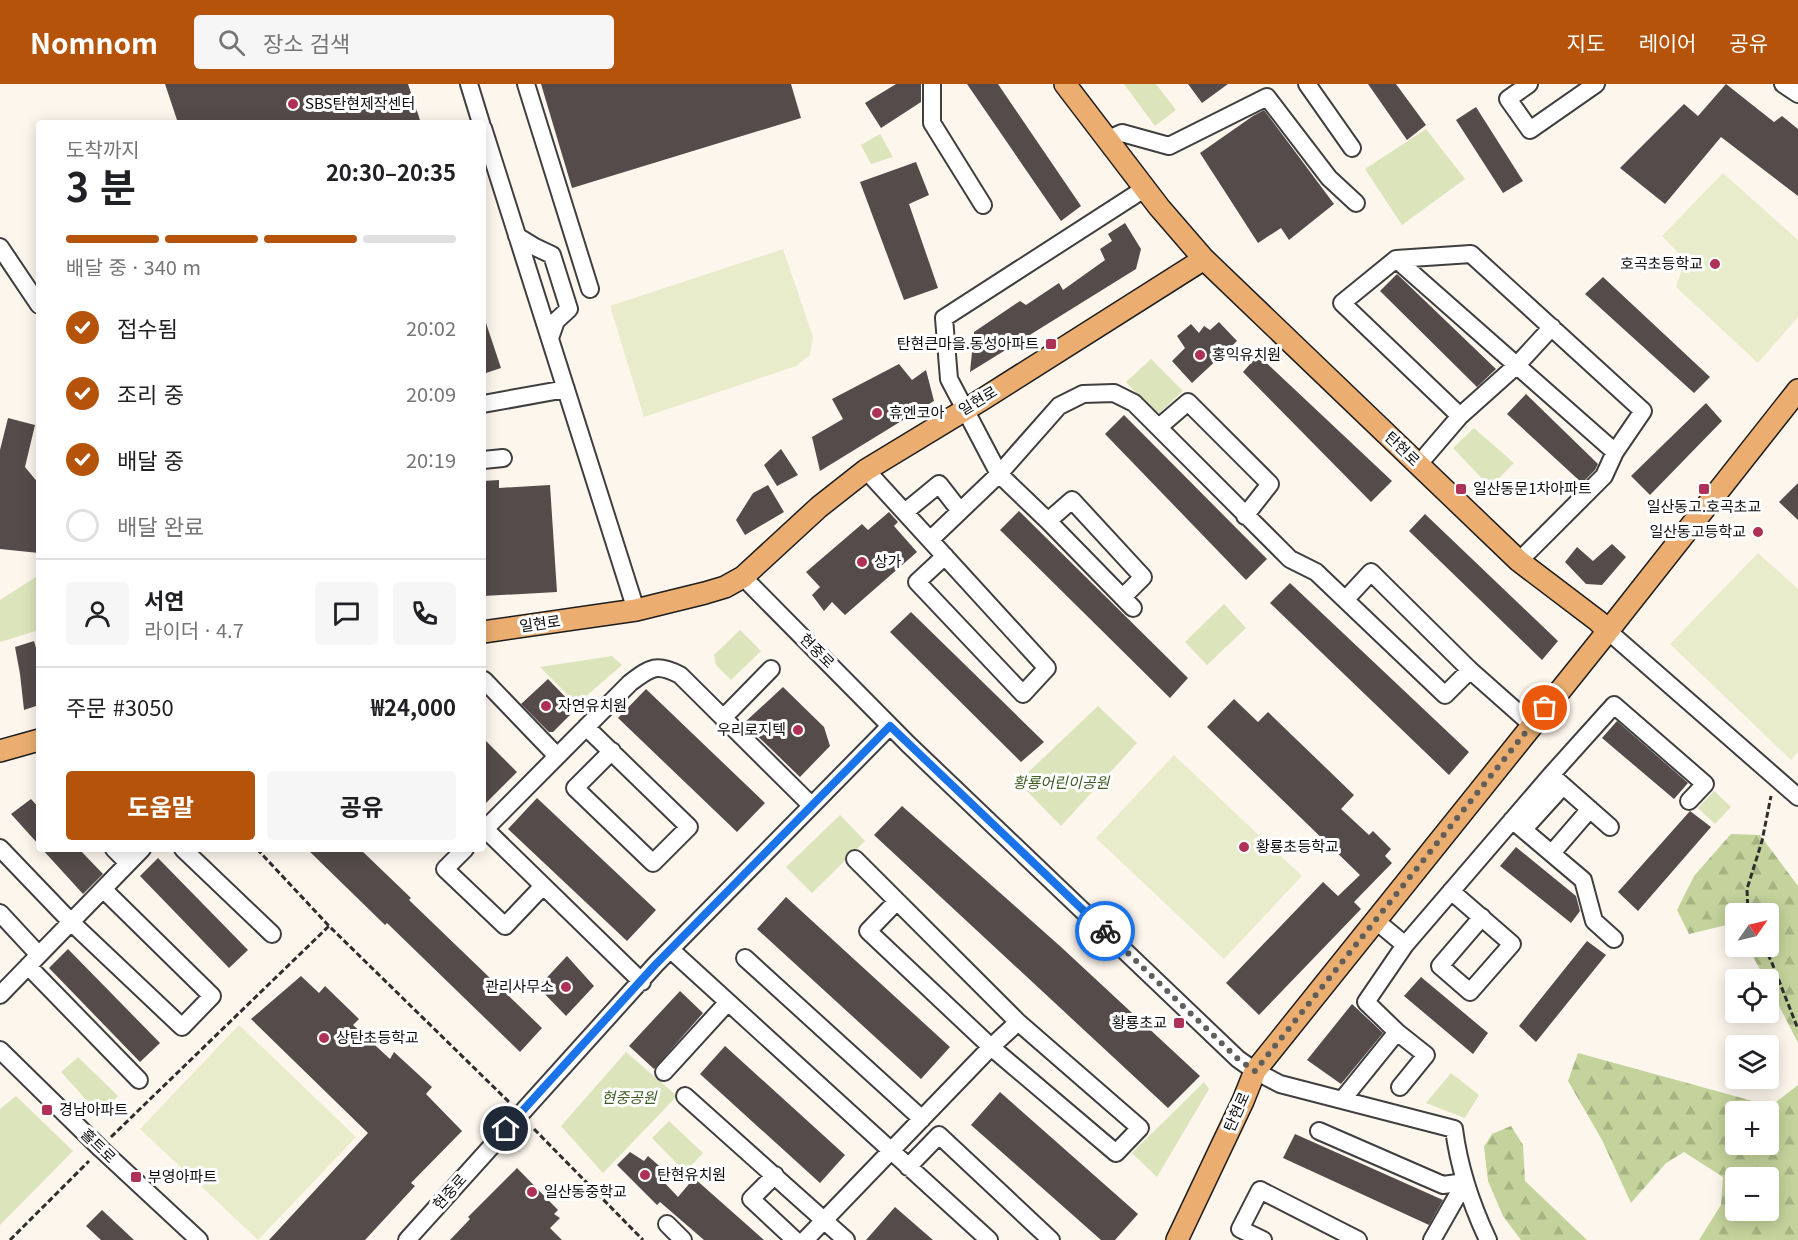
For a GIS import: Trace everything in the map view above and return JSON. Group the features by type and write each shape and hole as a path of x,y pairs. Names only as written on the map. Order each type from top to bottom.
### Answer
{"main road":[{"path":"1065,84 1144,189 1204,259"},
{"name":"일현로","path":"486,632 636,610 715,590 743,577 819,507 866,470 1204,259"},
{"name":"탄현로","path":"1204,259 1519,561 1608,631"},
{"name":"탄현로","path":"1177,1240 1255,1071 1796,395"},
{"path":"0,751 36,741"}],"street":[{"path":"469,84 480,120"},
{"path":"526,84 590,289"},
{"path":"932,84 932,123 983,205"},
{"path":"1307,84 1352,148"},
{"path":"1529,84 1508,99 1530,130 1596,84"},
{"path":"1783,84 1798,94"},
{"path":"1106,140 1122,133 1169,146 1267,97 1329,178 1356,203"},
{"path":"486,138 636,610"},
{"path":"1048,521 1072,500 1143,577 1128,602 999,474 949,379 944,318 1144,189"},
{"path":"517,236 535,248 552,255 569,309 556,321 550,338"},
{"path":"0,247 36,301"},
{"path":"1460,416 1342,303 1396,259 1471,254 1643,411 1615,452 1604,476 1519,561"},
{"path":"1396,259 1615,452"},
{"path":"1418,465 1460,416 1517,365 1552,327"},
{"path":"486,403 566,389"},
{"path":"930,540 999,474 1059,406 1083,394 1114,393 1134,403 1290,559 1316,572 1445,695 1470,670"},
{"path":"1159,427 1188,402 1270,484 1245,516"},
{"path":"486,460 503,458"},
{"path":"866,470 905,512 1047,668 1023,693 917,582 945,556"},
{"path":"905,512 939,484 960,511"},
{"path":"1346,599 1371,572 1470,670 1531,724"},
{"name":"현중로","path":"743,577 890,726 1238,1059 1280,1084 1454,1129 1465,1182"},
{"name":"탄현로","path":"1608,631 1798,797"},
{"path":"486,827 630,683 644,672 658,666 680,675 811,805"},
{"path":"723,718 771,669"},
{"path":"486,682 557,756"},
{"path":"1400,1087 1426,1056 1366,1002 1405,945 1451,891 1518,825 1557,780 1614,705 1705,784 1689,801"},
{"name":"현중로","path":"407,1240 671,950 890,726"},
{"path":"586,727 612,751 689,827 653,863 575,788 612,751"},
{"path":"1557,780 1610,827"},
{"path":"1552,853 1590,809"},
{"path":"1518,825 1583,880 1594,921 1614,939"},
{"path":"486,831 642,982"},
{"path":"0,848 71,922 182,1027 212,996 103,889"},
{"path":"117,852 128,863"},
{"path":"0,995 139,852"},
{"path":"186,852 272,934"},
{"path":"462,852 445,869 505,926 543,886"},
{"path":"855,860 897,901 1018,1022 1140,1128 1116,1153 991,1047 868,931 897,901"},
{"path":"1451,891 1482,917 1512,944 1470,992 1440,966 1482,917"},
{"path":"0,913 33,961 139,1080"},
{"path":"1375,920 1405,945"},
{"path":"671,950 989,1240"},
{"path":"745,958 922,1119"},
{"path":"664,1072 728,1002"},
{"path":"805,1240 991,1047 1018,1022"},
{"path":"1342,1100 1397,1032"},
{"name":"홀트로","path":"0,1050 101,1149 199,1240"},
{"path":"685,1095 846,1240"},
{"path":"1319,1131 1443,1185 1465,1182"},
{"path":"908,1167 939,1136 1051,1240"},
{"path":"775,1175 751,1199 795,1240"},
{"path":"1432,1240 1465,1182"},
{"path":"1465,1182 1471,1204 1488,1240"},
{"path":"1263,1240 1240,1229 1260,1190 1358,1240"},
{"path":"667,1224 683,1240"}],"path":[{"path":"1748,903 1747,889 1764,832 1772,791"},
{"path":"260,852 329,926 510,1104"},
{"path":"108,1141 329,926"},
{"path":"1769,957 1798,1029"},
{"path":"534,1129 643,1240"},
{"path":"10,1240 94,1156"}],"green space":[{"path":"1124,84 1156,84 1176,110 1155,126"},
{"path":"1426,129 1465,179 1402,225 1365,169"},
{"path":"880,134 893,157 871,164 861,145"},
{"path":"1723,173 1798,240 1798,317 1758,363 1676,287 1685,260 1662,236"},
{"path":"783,249 813,337 810,355 796,366 644,417 610,306"},
{"path":"1151,359 1183,391 1157,415 1126,382"},
{"path":"1474,428 1514,463 1490,487 1453,448"},
{"path":"1758,553 1798,589 1798,752 1791,760 1670,644"},
{"path":"36,577 36,631 0,642 0,600"},
{"path":"1224,604 1246,628 1207,665 1185,642"},
{"path":"740,630 761,651 731,680 716,665 714,655"},
{"path":"612,656 622,665 577,704 540,667"},
{"name":"황룡어린이공원","path":"1098,706 1137,743 1061,826 1018,782"},
{"path":"1174,755 1302,876 1224,959 1096,838"},
{"path":"1714,791 1731,807 1715,824 1698,808"},
{"path":"840,815 865,841 812,893 786,867"},
{"path":"1731,834 1760,835 1798,886 1798,1043 1779,1006 1779,969 1760,969 1753,957 1779,957 1779,903 1725,903 1725,925 1689,934 1677,910 1694,876"},
{"path":"239,1025 356,1137 258,1240 140,1129"},
{"name":"현중공원","path":"626,1052 677,1096 603,1173 561,1126"},
{"path":"1578,1053 1753,1101 1725,1101 1725,1155 1779,1155 1777,1101 1798,1085 1798,1240 1699,1240 1721,1205 1723,1177 1684,1152 1666,1163 1631,1203 1602,1140 1568,1081"},
{"path":"78,1057 118,1096 100,1115 61,1072"},
{"path":"1451,1073 1479,1095 1465,1118 1426,1103"},
{"path":"1204,1082 1209,1089 1157,1177 1132,1153"},
{"path":"16,1096 73,1151 0,1225 0,1109"},
{"path":"669,1121 703,1153 685,1172 652,1138"},
{"path":"1511,1126 1523,1145 1525,1181 1587,1240 1521,1240 1503,1216 1488,1181 1484,1147 1492,1134"}],"building":[{"name":"SBS탄현제작센터","path":"165,84 408,84 420,120 177,120"},
{"path":"541,84 791,84 801,118 572,188"},
{"path":"896,84 921,84 921,102 881,128 865,103"},
{"path":"967,84 998,84 1081,206 1061,221"},
{"path":"1188,84 1228,84 1202,103"},
{"path":"1368,84 1396,84 1426,125 1407,140"},
{"path":"1726,84 1774,122 1782,116 1798,129 1798,196 1721,137 1665,204 1620,168 1684,104 1698,116"},
{"path":"1476,107 1523,181 1503,193 1456,120"},
{"path":"1264,110 1334,204 1289,240 1281,228 1258,243 1200,153"},
{"path":"916,162 929,195 909,204 938,288 904,300 860,182"},
{"path":"1125,223 1141,249 1136,269 970,372 974,332 1020,301 1026,305 1059,283 1063,290 1105,260 1100,249 1112,241 1108,234"},
{"path":"1397,274 1496,369 1477,387 1380,291"},
{"path":"1603,277 1710,377 1694,393 1585,294"},
{"name":"홍익유치원","path":"1219,322 1237,341 1192,383 1172,361 1185,348 1177,336 1191,324 1199,333 1204,326 1210,330"},
{"path":"486,323 501,368 486,373"},
{"path":"1258,355 1392,481 1371,502 1243,372"},
{"name":"휴엔코아","path":"899,364 912,380 926,370 934,401 820,471 812,437 843,419 832,399"},
{"path":"1526,394 1598,464 1582,483 1507,414"},
{"path":"1706,403 1722,421 1650,495 1631,476"},
{"path":"1124,415 1267,559 1246,580 1105,434"},
{"path":"8,418 35,425 25,467 36,480 36,553 0,549 0,450"},
{"path":"781,449 798,475 777,486 764,465"},
{"path":"499,480 499,488 550,485 557,592 486,596 486,481"},
{"path":"1798,483 1798,520 1779,502"},
{"path":"768,485 784,512 745,535 736,520 753,493"},
{"path":"1019,511 1188,678 1170,698 1000,530"},
{"name":"상가","path":"889,512 898,522 894,526 917,552 845,615 832,602 824,611 812,595 820,587 806,572 862,524 868,530"},
{"path":"1425,514 1558,641 1542,660 1409,531"},
{"path":"1612,544 1626,557 1602,585 1586,584 1565,562 1577,547 1593,561"},
{"path":"1290,583 1469,752 1449,775 1270,603"},
{"path":"911,612 1044,742 1021,762 890,632"},
{"path":"34,641 36,648 36,706 24,710 20,674 15,647"},
{"name":"자연유치원","path":"548,679 573,705 573,712 553,732 549,732 521,704"},
{"path":"783,687 824,727 830,746 800,777 744,723"},
{"path":"646,689 765,803 737,832 618,718"},
{"path":"1234,699 1258,722 1268,712 1354,795 1341,809 1369,835 1373,831 1391,849 1385,856 1392,863 1354,902 1361,909 1259,1015 1226,983 1323,882 1338,896 1360,875 1207,727"},
{"path":"1617,721 1688,783 1674,799 1602,738"},
{"path":"486,741 517,772 486,803"},
{"path":"537,798 656,910 627,941 508,829"},
{"path":"31,799 36,805 36,842 11,814"},
{"path":"902,806 1061,947 1200,1076 1168,1108 874,835"},
{"path":"1690,811 1711,827 1638,911 1618,892"},
{"path":"1516,847 1576,896 1580,911 1571,923 1500,866"},
{"path":"45,852 82,852 103,874 83,894"},
{"path":"310,852 363,852 411,898 409,900 542,1028 520,1052 387,923 385,925"},
{"path":"158,858 248,950 229,968 140,876"},
{"path":"786,897 950,1047 921,1079 757,929"},
{"path":"1587,941 1606,955 1536,1042 1519,1026"},
{"path":"68,949 160,1043 140,1062 49,968"},
{"name":"관리사무소","path":"567,956 594,986 566,1016 538,987"},
{"path":"301,976 319,993 325,986 359,1019 353,1025 390,1059 394,1052 432,1087 426,1094 462,1131 411,1183 415,1186 365,1240 269,1240 368,1133 251,1019"},
{"path":"1421,977 1488,1033 1473,1054 1404,996"},
{"path":"680,991 703,1013 654,1069 629,1046"},
{"path":"1352,1004 1383,1033 1341,1084 1307,1060"},
{"path":"725,1046 845,1155 820,1183 700,1074"},
{"path":"1000,1092 1138,1214 1115,1240 1101,1240 971,1125"},
{"path":"1295,1134 1443,1200 1429,1225 1283,1158"},
{"path":"630,1152 644,1161 648,1156 666,1172 660,1178 678,1197 694,1178 764,1240 704,1240 660,1202 657,1205 617,1165"},
{"path":"517,1168 558,1210 554,1214 560,1218 550,1228 562,1240 450,1240 470,1219 468,1217"},
{"path":"895,1207 933,1240 866,1240"},
{"path":"102,1210 134,1240 101,1240 86,1226"}],"way so far":[{"path":"1105,931 1238,1059 1255,1071 1545,708"}],"place":[{"name":"SBS탄현제작센터","path":"293,104"},
{"name":"호곡초등학교","path":"1715,264"},
{"name":"탄현큰마을.동성아파트","path":"1051,344"},
{"name":"홍익유치원","path":"1200,355"},
{"name":"휴엔코아","path":"877,413"},
{"name":"일산동문1차아파트","path":"1461,489"},
{"name":"일산동고.호곡초교","path":"1704,489"},
{"name":"일산동고등학교","path":"1758,532"},
{"name":"상가","path":"862,562"},
{"name":"자연유치원","path":"546,706"},
{"name":"우리로지텍","path":"798,730"},
{"name":"황룡초등학교","path":"1244,847"},
{"name":"관리사무소","path":"566,987"},
{"name":"황룡초교","path":"1179,1023"},
{"name":"상탄초등학교","path":"324,1038"},
{"name":"경남아파트","path":"47,1110"},
{"name":"탄현유치원","path":"645,1175"},
{"name":"부영아파트","path":"136,1177"},
{"name":"일산동중학교","path":"532,1192"}],"route":[{"path":"506,1129 642,982 655,965 890,726 1105,931"}]}
